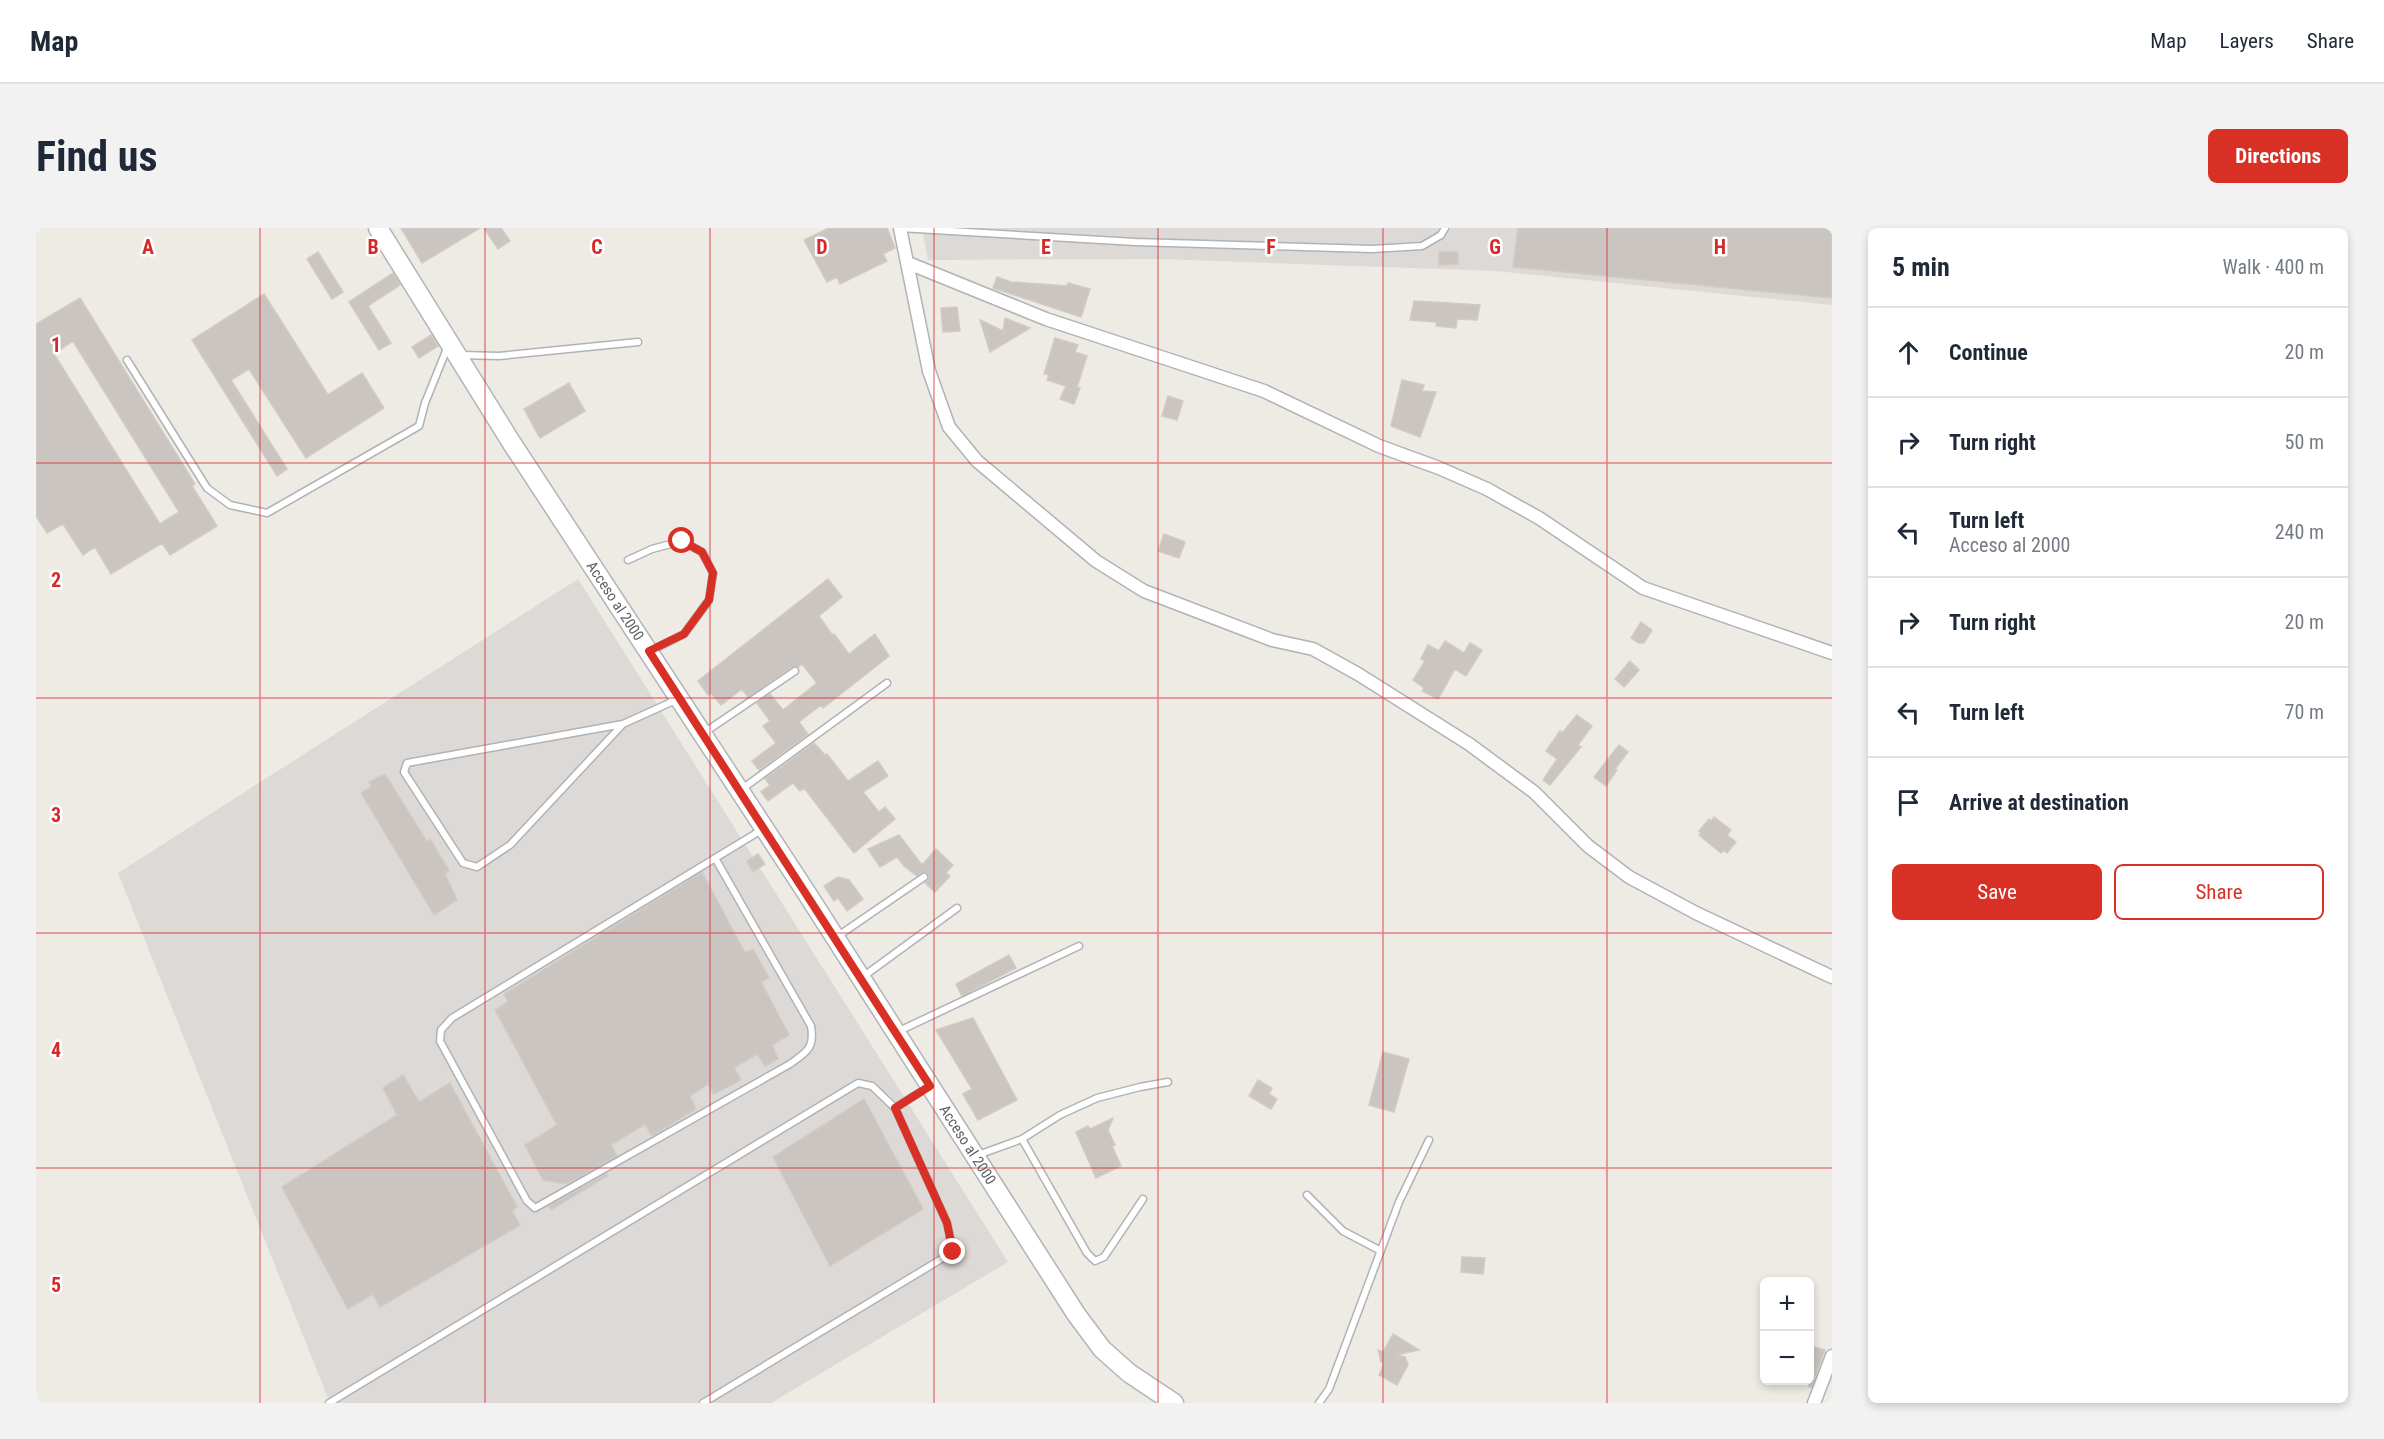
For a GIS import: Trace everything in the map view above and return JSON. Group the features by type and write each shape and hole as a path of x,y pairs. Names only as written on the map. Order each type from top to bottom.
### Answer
{"street":[{"name":"Acceso al 2000","path":"378,228 511,442 764,828 1076,1314 1102,1349 1129,1373 1174,1403"},
{"path":"900,228 929,371 949,427 977,461 1095,561 1144,591 1272,640 1313,649 1358,674 1468,744 1526,786 1588,846 1629,877 1696,913 1832,977"},
{"path":"908,262 1046,319 1264,391 1369,441 1487,489 1539,518 1643,588 1832,653"},
{"path":"1815,1403 1832,1356"}],"lane":[{"path":"900,228 1135,242 1372,249 1422,246 1441,235 1445,228"},
{"path":"127,360 207,488 230,505 267,513 419,426 425,403 453,349 499,356 638,342"},
{"path":"628,560 652,549 682,541 702,552 713,573 709,600 684,634 649,651"},
{"path":"702,734 795,671"},
{"path":"740,791 887,683"},
{"path":"623,724 510,845 477,867 463,863 404,772 407,763 623,724 679,699"},
{"path":"715,858 811,1026 813,1039 809,1049 790,1064 536,1208 527,1202 440,1041 441,1030 452,1018 764,828"},
{"path":"835,938 924,877"},
{"path":"861,978 957,908"},
{"path":"895,1032 1079,946"},
{"path":"974,1156 1022,1139 1059,1115 1097,1098 1168,1082"},
{"path":"329,1403 858,1083 872,1086 895,1108 947,1223 953,1252 703,1403"},
{"path":"895,1108 930,1086"},
{"path":"1022,1139 1087,1253 1095,1261 1104,1257 1143,1199"},
{"path":"1319,1403 1329,1389 1399,1202 1429,1140"},
{"path":"1307,1195 1343,1230 1381,1251"}],"shaded area":[{"path":"922,228 1832,228 1832,305 1496,271 1161,259 928,260"},
{"path":"578,579 1008,1262 771,1403 330,1403 118,873"}],"building":[{"path":"401,228 480,228 422,263"},
{"path":"484,228 501,228 510,241 498,249"},
{"path":"829,228 887,228 895,248 883,254 887,261 840,284 837,277 827,282 804,240"},
{"path":"1518,228 1832,228 1832,298 1513,267"},
{"path":"318,252 343,292 332,299 307,259"},
{"path":"1439,252 1458,252 1458,264 1439,265"},
{"path":"393,273 400,285 368,306 391,343 379,350 349,302"},
{"path":"997,277 1011,282 1067,286 1068,283 1090,289 1081,317 993,288"},
{"path":"264,294 328,395 362,373 384,408 306,458 249,369 231,380 287,469 277,476 192,340"},
{"path":"80,298 195,484 192,486 217,526 170,555 162,543 111,574 95,547 83,555 63,524 47,533 36,516 36,324","holes":["73,341 179,512 160,524 54,354"]},
{"path":"1414,301 1480,305 1477,320 1457,319 1456,328 1436,326 1437,322 1410,320"},
{"path":"957,307 960,331 943,332 941,308"},
{"path":"1005,318 1030,328 990,352 980,320 1003,331"},
{"path":"431,335 438,346 419,358 412,347"},
{"path":"1055,338 1078,345 1075,352 1087,356 1074,404 1060,399 1066,386 1047,380 1049,375 1044,374"},
{"path":"1402,380 1424,385 1422,391 1436,392 1420,437 1391,426"},
{"path":"569,383 585,411 540,438 524,409"},
{"path":"1168,396 1183,401 1177,420 1162,416"},
{"path":"1164,534 1185,542 1179,558 1158,551"},
{"path":"828,579 842,597 819,616 833,636 834,634 849,654 875,634 889,656 823,708 821,705 799,722 808,734 759,770 752,761 776,743 763,726 770,721 757,703 770,694 783,710 817,683 802,664 792,667 748,697 742,689 721,705 711,693 708,695 698,681"},
{"path":"1641,622 1652,630 1644,643 1631,638"},
{"path":"1445,641 1464,653 1470,643 1482,650 1466,676 1455,669 1438,699 1422,691 1424,688 1413,680 1425,661 1421,659 1428,645 1439,651"},
{"path":"1630,661 1639,670 1624,687 1615,679"},
{"path":"1577,715 1592,726 1578,745 1581,747 1550,785 1543,780 1557,759 1546,751 1560,731 1562,733"},
{"path":"814,743 825,755 827,754 848,781 878,761 888,776 863,792 879,812 885,807 895,819 854,853 804,788 800,791 793,783 768,801 761,792 770,785 765,779"},
{"path":"1619,745 1628,752 1606,786 1594,777"},
{"path":"385,774 427,842 430,839 449,870 445,874 457,900 434,915 361,793 371,787 369,782"},
{"path":"1714,817 1731,830 1727,835 1736,842 1727,853 1724,850 1721,853 1699,835 1701,833 1699,831 1709,819 1711,821"},
{"path":"899,835 922,865 936,849 953,865 946,873 950,876 935,892 925,883 929,879 927,873 923,872 917,876 897,857 880,867 868,849"},
{"path":"758,854 765,864 753,872 747,861"},
{"path":"702,872 745,953 753,949 769,978 761,982 789,1035 772,1045 778,1059 765,1066 757,1054 734,1068 741,1080 714,1094 708,1084 690,1096 696,1109 652,1136 645,1124 611,1145 617,1156 567,1184 543,1180 525,1145 557,1125 495,1010 508,1002 504,994"},
{"path":"838,877 849,880 863,899 847,911 838,898 834,901 824,886"},
{"path":"1009,955 1016,968 962,996 956,984"},
{"path":"973,1018 1017,1100 978,1120 963,1094 972,1089 936,1030"},
{"path":"1383,1052 1409,1059 1394,1112 1369,1105"},
{"path":"403,1075 419,1102 450,1083 517,1207 512,1211 520,1225 380,1307 373,1294 348,1309 282,1187 397,1115 383,1088"},
{"path":"1258,1080 1272,1088 1269,1094 1277,1099 1271,1109 1249,1096"},
{"path":"864,1099 923,1209 830,1266 773,1157"},
{"path":"1113,1118 1108,1130 1121,1166 1096,1178 1076,1132 1088,1126 1090,1129"},
{"path":"606,1174 607,1176 551,1210 549,1206"},
{"path":"1462,1257 1485,1258 1483,1274 1461,1272"},
{"path":"1393,1334 1419,1350 1396,1355 1405,1357 1408,1365 1397,1385 1379,1375 1384,1364 1381,1362 1378,1350 1383,1352"},
{"path":"1814,1347 1825,1350 1814,1379"}],"route":[{"path":"682,541 702,552 713,573 709,600 684,634 649,651 930,1086 895,1108 947,1223 953,1252"}]}
